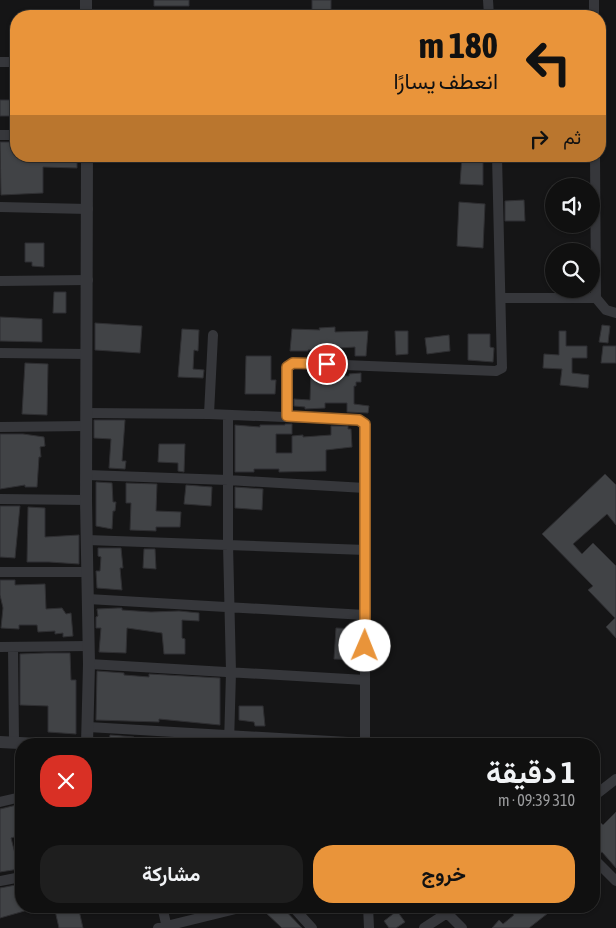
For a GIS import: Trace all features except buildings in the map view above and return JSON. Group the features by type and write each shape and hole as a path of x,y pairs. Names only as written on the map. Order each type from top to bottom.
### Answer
{"street":[{"path":"87,162 88,413 86,572 89,664 87,738"},
{"path":"287,416 286,371 289,364 293,363 500,370 503,366 497,162"},
{"path":"595,162 596,243"},
{"path":"0,207 88,209"},
{"path":"0,281 88,280"},
{"path":"501,298 545,298"},
{"path":"596,298 606,310 616,313"},
{"path":"209,414 213,335"},
{"path":"0,353 87,354"},
{"path":"88,413 287,416 362,421 366,428 365,738"},
{"path":"228,415 228,544 231,672 229,738"},
{"path":"0,427 87,426"},
{"path":"86,475 228,480 365,488"},
{"path":"0,499 86,500"},
{"path":"87,540 366,550"},
{"path":"0,572 86,572"},
{"path":"88,599 366,615"},
{"path":"0,647 89,646"},
{"path":"0,742 14,742 13,647"},
{"path":"89,664 365,680"},
{"path":"88,727 207,738"},
{"path":"600,791 616,779"},
{"path":"0,802 15,798"},
{"path":"600,865 616,881"},
{"path":"0,881 15,878"},
{"path":"163,913 164,928 221,913"},
{"path":"298,913 312,928"},
{"path":"368,913 369,928"},
{"path":"424,928 445,913"},
{"path":"453,913 462,928"}],"route":[{"path":"327,364 289,364 286,371 287,416 359,420 365,424 365,646"}]}
